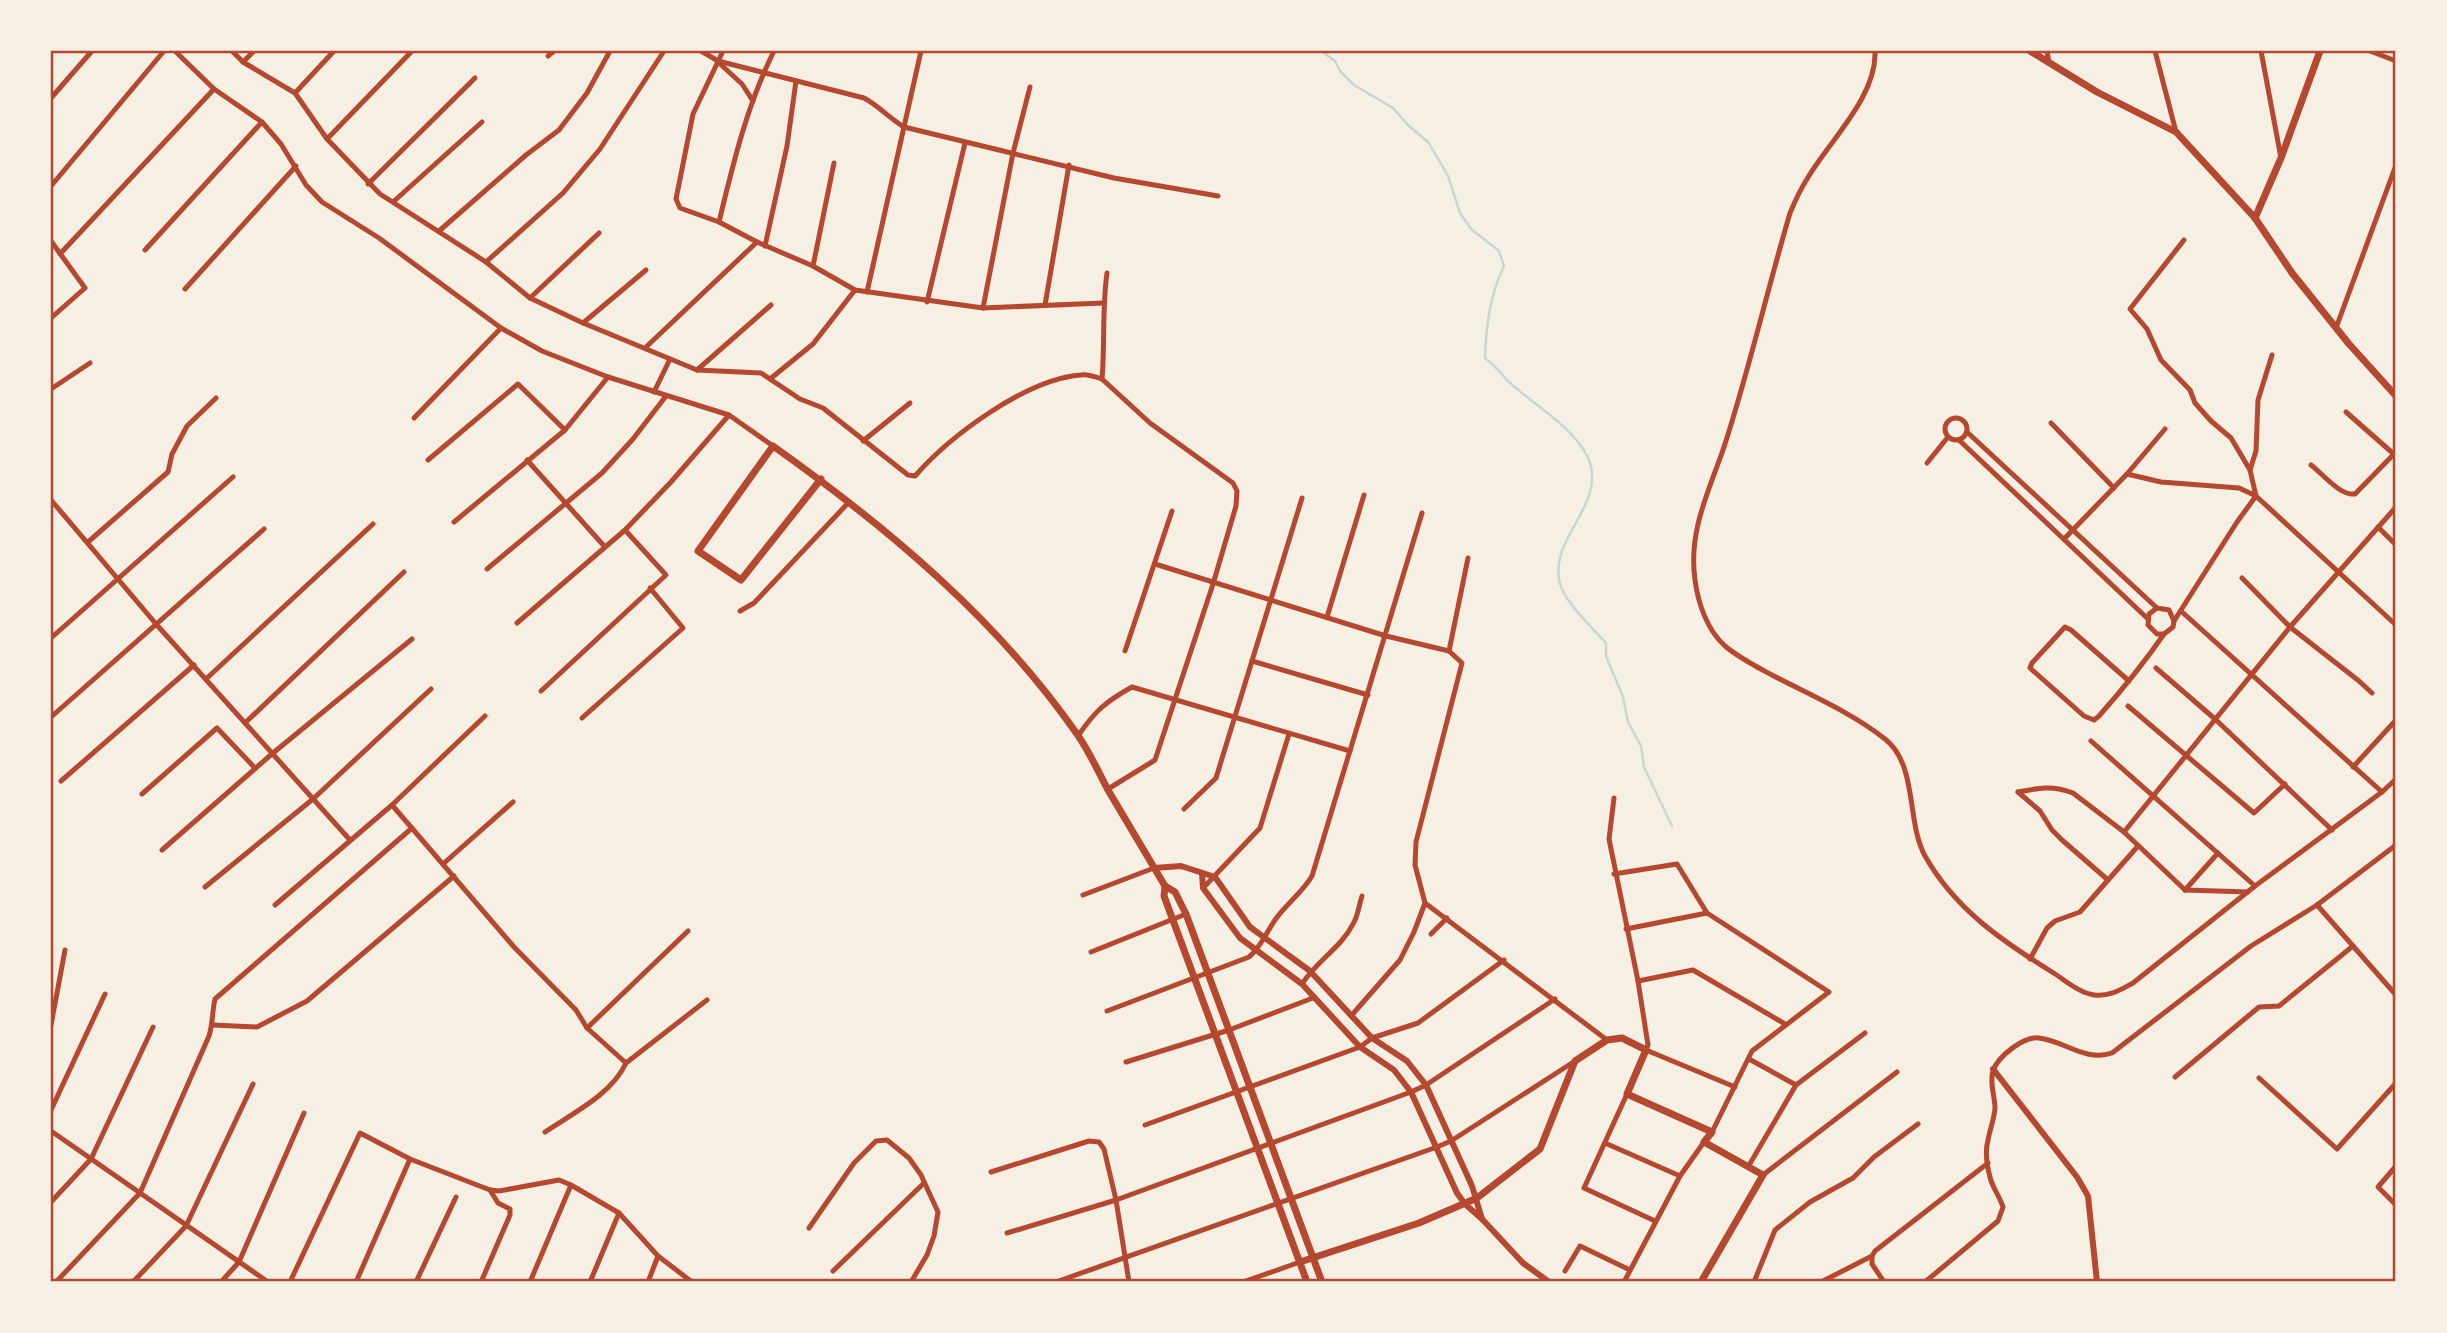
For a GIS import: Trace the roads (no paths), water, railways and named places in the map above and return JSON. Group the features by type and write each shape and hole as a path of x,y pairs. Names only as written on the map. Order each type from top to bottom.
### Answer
{"main road":[{"path":"2030,51 2096,92 2176,132 2255,218 2292,273 2396,397"},
{"path":"2255,218 2281,158 2320,51"},
{"path":"821,479 741,580 698,551 774,446 821,479 920,561 1006,645 1041,686 1079,736 1154,868 1165,886 1175,892 1186,914 1322,1282"},
{"path":"1165,886 1164,896 1307,1282"},
{"path":"1300,1262 1419,1223 1477,1198 1539,1150 1575,1061 1606,1040 1622,1038 1646,1050 1627,1094 1712,1132 1704,1142 1763,1175 1701,1282"}],"street":[{"path":"51,98 92,51"},
{"path":"51,186 164,51"},
{"path":"175,51 214,89 262,122 281,144 306,185 322,202 379,238 501,328 542,351 608,377 729,415 774,446"},
{"path":"232,51 243,62 295,93 327,139 368,184 486,262 530,298 697,370 761,373 800,399 823,408 908,475 915,476 976,421 1038,386 1083,374 1102,379 1150,423 1233,483 1237,491 1236,506 1155,760 1108,789"},
{"path":"243,62 254,51"},
{"path":"295,93 334,51"},
{"path":"327,139 412,51"},
{"path":"548,56 554,51"},
{"path":"439,231 526,155 559,130 587,93 610,51"},
{"path":"486,262 563,193 600,149 664,51"},
{"path":"701,51 718,61 742,84 753,101"},
{"path":"723,51 693,114 677,199 680,208 719,222 765,246 813,266 855,290 983,308 1103,303"},
{"path":"719,222 738,146 763,72 774,51"},
{"path":"867,292 921,51"},
{"path":"1875,51 1874,71 1864,95 1807,178 1790,213 1724,448 1706,493 1694,537 1695,580 1712,630 1725,646 1753,664 1874,730 1892,744 1901,760 1924,853 1957,901 1987,930 2029,959 2093,995 2112,994 2133,983 2396,779"},
{"path":"2046,51 2049,63"},
{"path":"2155,51 2176,132"},
{"path":"2261,51 2281,158"},
{"path":"2370,51 2396,61"},
{"path":"718,61 864,98 876,104 890,119 904,127 1114,178 1218,196"},
{"path":"368,184 475,78"},
{"path":"765,246 787,146 796,81"},
{"path":"983,308 1013,153 1030,87"},
{"path":"60,254 214,89"},
{"path":"145,250 262,122"},
{"path":"393,202 482,122"},
{"path":"927,302 965,143"},
{"path":"813,266 834,163"},
{"path":"1045,305 1069,165"},
{"path":"2336,328 2396,165"},
{"path":"186,289 296,166"},
{"path":"530,298 598,233"},
{"path":"2129,681 2065,627 2032,663 2031,668 2089,720 2094,720 2129,681 2164,634 2173,627 2237,522 2256,496 2250,470 2231,438 2211,421 2195,403 2189,390 2161,360 2147,329 2130,309 2184,240"},
{"path":"645,348 757,242"},
{"path":"51,318 85,288 52,245"},
{"path":"583,323 646,270"},
{"path":"1102,379 1105,320 1103,303 1107,273"},
{"path":"770,379 813,344 855,290"},
{"path":"697,370 771,304"},
{"path":"414,418 501,328"},
{"path":"2250,470 2256,451 2258,400 2272,355"},
{"path":"654,392 670,359"},
{"path":"51,389 90,363"},
{"path":"454,522 565,430 608,377"},
{"path":"428,460 518,384 565,430"},
{"path":"488,569 602,473 633,439 666,396"},
{"path":"88,542 168,472 172,454 187,426 216,398"},
{"path":"863,441 910,403"},
{"path":"2311,465 2349,495 2355,494 2395,455 2346,412"},
{"path":"517,623 625,530 729,415"},
{"path":"1948,437 1945,426 1953,418 1964,421 1967,432 2157,608 2169,610 2175,621"},
{"path":"2052,423 2114,488"},
{"path":"2064,539 2127,474 2165,429"},
{"path":"1959,440 1967,432"},
{"path":"1948,437 1959,440 2064,539 2148,619 2152,631 2164,634"},
{"path":"1927,463 1948,437"},
{"path":"527,460 605,547"},
{"path":"2127,474 2161,482 2239,488 2256,496 2396,625"},
{"path":"51,638 233,477"},
{"path":"1327,617 1364,495"},
{"path":"1184,809 1216,779 1302,498"},
{"path":"51,500 156,624 350,840"},
{"path":"740,611 754,603 849,502"},
{"path":"2124,832 2290,627 2396,507"},
{"path":"1125,651 1172,511"},
{"path":"1107,1011 1249,957 1256,951 1277,918 1306,887 1312,876 1422,513"},
{"path":"206,679 373,524"},
{"path":"2378,527 2396,545"},
{"path":"51,717 264,529"},
{"path":"541,691 666,575 625,530"},
{"path":"1448,650 1468,558"},
{"path":"1155,564 1386,636 1448,650 1462,663 1416,842 1415,865 1425,903 1400,960 1351,1016"},
{"path":"245,723 404,572"},
{"path":"2242,578 2290,627 2372,693"},
{"path":"582,718 683,628 650,588"},
{"path":"2148,619 2149,614 2157,608"},
{"path":"2181,611 2382,792"},
{"path":"162,850 272,753 412,639"},
{"path":"1252,661 1368,695"},
{"path":"61,781 194,665"},
{"path":"2156,668 2215,719 2332,830"},
{"path":"1079,736 1094,713 1132,687 1350,751"},
{"path":"205,887 313,799 431,689"},
{"path":"2128,706 2254,814 2285,784"},
{"path":"275,905 392,805 485,716"},
{"path":"2353,767 2396,720"},
{"path":"142,794 217,728 255,768"},
{"path":"1203,888 1260,828 1289,734"},
{"path":"2091,741 2255,886"},
{"path":"2108,880 2062,840 2040,811 2018,792 2044,787 2073,793 2124,832 2185,890 2248,892"},
{"path":"1614,798 1609,839 1614,874 1638,981 1648,1045 1646,1050 1735,1087"},
{"path":"443,864 513,802"},
{"path":"392,805 514,947 576,1010 587,1028 625,1063"},
{"path":"56,1282 140,1193 209,1036 213,1025 215,999 412,828"},
{"path":"1925,1282 1998,1221 2003,1207 1990,1181 1987,1142 1993,1125 1995,1105 1992,1090 1993,1069 2011,1048 2028,1039 2039,1038 2087,1055 2101,1056 2112,1052 2251,946 2317,905 2396,845"},
{"path":"2029,959 2047,929 2055,922 2080,912 2138,846"},
{"path":"2185,890 2218,853"},
{"path":"1614,874 1677,864 1707,914 1829,992 1752,1051 1712,1132"},
{"path":"1083,895 1154,868 1181,866 1215,877 1250,927 1310,971 1372,1038 1406,1061 1426,1085 1477,1198 1482,1219"},
{"path":"1202,873 1203,888 1240,937 1302,985 1360,1047 1394,1070 1410,1092 1457,1194 1523,1263 1549,1282"},
{"path":"213,1025 257,1027 307,1001 454,876"},
{"path":"1302,985 1310,971 1341,942 1354,923 1362,896"},
{"path":"1425,903 1504,960 1606,1040"},
{"path":"2317,905 2396,995"},
{"path":"1091,952 1186,914"},
{"path":"1626,929 1707,914"},
{"path":"1431,934 1447,918"},
{"path":"587,1028 688,931"},
{"path":"2175,1077 2259,1007 2279,1006 2353,946"},
{"path":"51,1025 65,950"},
{"path":"1145,1125 1360,1047 1372,1038 1418,1023 1504,960"},
{"path":"1638,981 1693,970 1785,1024"},
{"path":"51,1110 105,994"},
{"path":"1126,1062 1229,1030 1314,998"},
{"path":"1007,1233 1116,1200 1410,1092 1426,1085 1555,999"},
{"path":"545,1132 595,1098 620,1076 625,1063 707,1000"},
{"path":"51,1202 91,1158 153,1027"},
{"path":"1748,1167 1796,1085 1866,1033"},
{"path":"1749,1059 1796,1085"},
{"path":"1056,1282 1437,1147 1451,1141 1575,1061"},
{"path":"1993,1069 2077,1177 2088,1196 2097,1282"},
{"path":"1763,1175 1897,1072"},
{"path":"2259,1078 2337,1149 2396,1083"},
{"path":"133,1282 186,1226 253,1084"},
{"path":"1627,1094 1584,1188 1655,1222"},
{"path":"221,1282 239,1262 304,1113"},
{"path":"1754,1282 1775,1230 1810,1202 1853,1178 1874,1157 1919,1124"},
{"path":"51,1130 268,1282"},
{"path":"290,1282 360,1133 410,1159 490,1190 499,1191 559,1180 571,1185 619,1213 658,1256 692,1282"},
{"path":"809,1228 854,1163 876,1141 887,1140 909,1158 938,1212 934,1236 911,1282"},
{"path":"991,1172 1089,1141 1098,1142 1104,1149 1116,1200 1129,1282"},
{"path":"1624,1282 1680,1177 1704,1142"},
{"path":"1605,1143 1680,1177"},
{"path":"356,1282 410,1159"},
{"path":"1821,1282 1872,1256 1988,1163"},
{"path":"2396,1166 2378,1187 2396,1205"},
{"path":"834,1271 924,1183"},
{"path":"530,1282 571,1185"},
{"path":"481,1282 510,1215 510,1209 498,1203 490,1190"},
{"path":"416,1282 456,1197"},
{"path":"590,1282 619,1213"},
{"path":"1565,1271 1580,1246 1630,1270"},
{"path":"648,1282 658,1256"},
{"path":"1872,1256 1872,1264 1884,1282"},
{"path":"1243,1282 1300,1262"}],"waterway":[{"path":"1321,51 1335,61 1340,71 1354,85 1393,108 1429,143 1448,176 1460,213 1471,229 1499,251 1504,266 1490,310 1485,358 1517,389 1565,428 1576,439 1590,463 1590,493 1563,549 1559,579 1571,605 1606,643 1606,656 1623,697 1628,722 1641,746 1644,767 1672,826"}]}
